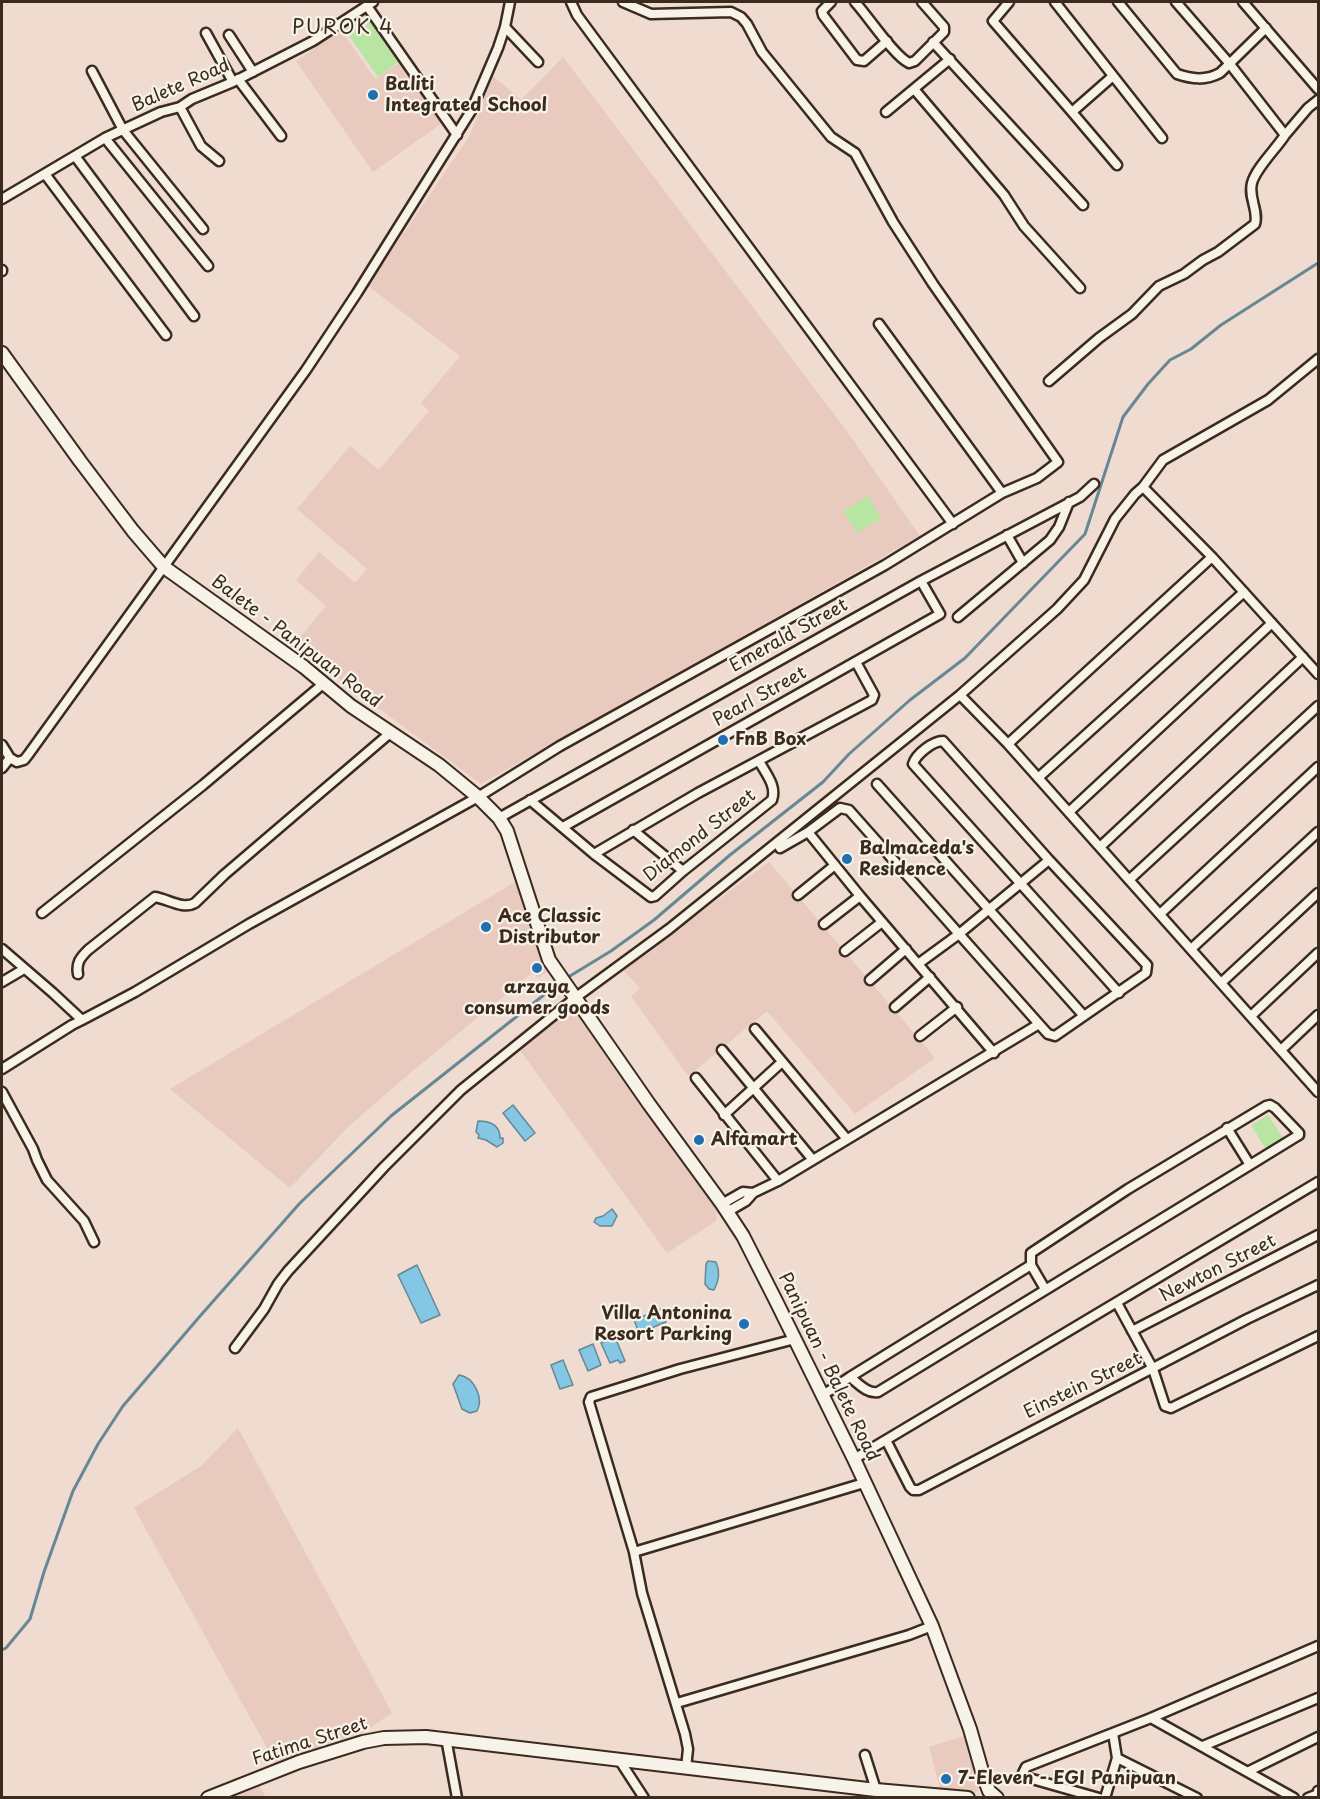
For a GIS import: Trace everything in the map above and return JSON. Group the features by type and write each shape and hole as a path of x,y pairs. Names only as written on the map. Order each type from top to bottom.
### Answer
{"main road":[{"name":"Balete - Panipuan Road","path":"2,353 80,461 133,531 164,567 249,626 390,734 439,765 478,797 499,818 507,831 549,960 566,985"},
{"name":"Panipuan - Balete Road","path":"566,985 649,1104 730,1205 743,1236 854,1459 932,1626 970,1729 984,1778 989,1791 995,1797"},
{"name":"Fatima Street","path":"207,1797 299,1762 363,1742 384,1738 426,1737 876,1790 968,1797"}],"street":[{"path":"2,745 10,758 17,762 28,755 325,343 457,135 485,80 505,27 510,2"},
{"path":"571,2 577,15 953,524"},
{"path":"2,1069 72,1024 135,992 249,924 478,797 560,746 885,565 1002,493 1037,478 1060,460 933,284 892,222 855,153 831,136 820,123 762,52 741,17 731,12 651,14 623,2"},
{"path":"831,2 822,11 823,15 857,60 864,61 887,41"},
{"path":"855,2 887,41 909,63 915,61 944,32 944,27 922,2"},
{"path":"1007,2 993,21 1117,165"},
{"path":"1055,2 1162,138"},
{"path":"1118,2 1177,74 1191,79 1212,78 1220,74 1266,28"},
{"path":"1176,2 1229,63 1285,135"},
{"path":"1243,2 1318,89"},
{"path":"370,4 457,135"},
{"name":"Balete Road","path":"2,199 105,138 236,81 312,41 370,4"},
{"path":"505,27 538,62"},
{"path":"206,33 236,81 281,136"},
{"path":"229,35 253,72"},
{"path":"933,42 1083,205"},
{"path":"886,112 950,59"},
{"path":"92,71 123,130 204,229"},
{"path":"1072,112 1113,76"},
{"path":"914,89 1004,195 1024,226 1080,288"},
{"path":"1049,381 1132,314 1159,286 1184,274 1255,224 1257,214 1252,203 1252,181 1285,135 1318,100"},
{"path":"180,107 201,146 219,161"},
{"path":"105,138 208,266"},
{"path":"75,156 194,316"},
{"path":"45,174 166,334"},
{"path":"879,324 1002,493"},
{"path":"235,1348 288,1271 384,1167 461,1090 575,998 669,929 960,695 1058,609 1084,580 1115,519 1135,494 1143,488 1163,459 1268,400 1318,359"},
{"name":"Emerald Street","path":"499,818 921,581 1080,497 1094,484"},
{"path":"1143,488 1212,557 1318,674"},
{"path":"958,617 1050,540 1059,527 1069,502"},
{"path":"1007,535 1023,563"},
{"path":"1008,744 1212,557"},
{"name":"Pearl Street","path":"563,827 940,614 921,581"},
{"path":"1038,778 1244,592"},
{"path":"1069,812 1272,623"},
{"path":"1100,847 1304,657"},
{"path":"594,854 698,793 872,700 874,695 856,662"},
{"path":"42,913 203,785 323,684"},
{"path":"960,695 1008,744 1281,1050 1315,1080 1318,1092"},
{"path":"1129,880 1318,706"},
{"path":"78,974 76,966 80,957 155,897 183,905 190,906 195,903 224,875 390,734"},
{"path":"780,848 808,832 840,808 849,810 1048,1034 1055,1036 1119,993 1146,973 1147,965 943,741 937,741 915,758 913,764 1119,993"},
{"path":"2,768 10,758"},
{"name":"Diamond Street","path":"530,800 594,854 651,897 772,800 775,793 774,787 759,761"},
{"path":"1160,914 1318,767"},
{"path":"877,784 1084,1016"},
{"path":"633,830 683,871"},
{"path":"808,832 860,897 957,1007 994,1053"},
{"path":"1191,949 1318,832"},
{"path":"918,964 959,934 1049,860"},
{"path":"798,895 836,865"},
{"path":"1221,983 1318,893"},
{"path":"824,924 860,897"},
{"path":"845,951 882,922"},
{"path":"2,949 82,1020"},
{"path":"870,980 906,949"},
{"path":"1251,1016 1318,953"},
{"path":"2,982 24,969"},
{"path":"896,1008 930,977"},
{"path":"921,1036 957,1007"},
{"path":"1281,1050 1318,1015"},
{"path":"730,1205 743,1192 753,1193 778,1181 1039,1024"},
{"path":"755,1029 846,1138"},
{"path":"722,1050 813,1160"},
{"path":"724,1115 782,1062"},
{"path":"696,1078 778,1181"},
{"path":"2,1092 47,1180 84,1221 94,1242"},
{"path":"850,1377 868,1391 878,1392 1299,1135 1297,1130 1270,1105 1227,1128 1128,1189 1031,1253 1031,1265 1045,1290"},
{"path":"1227,1128 1250,1165"},
{"path":"854,1459 1318,1182"},
{"name":"Newton Street","path":"1132,1331 1318,1235"},
{"path":"823,1395 1031,1265"},
{"name":"Einstein Street","path":"886,1440 910,1487 913,1490 919,1490 1034,1428 1318,1285"},
{"path":"1117,1303 1152,1370 1165,1406 1171,1408 1318,1336"},
{"path":"686,1768 688,1749 677,1703 642,1593 634,1552 589,1402 591,1397 680,1369 795,1339"},
{"path":"634,1552 864,1483"},
{"path":"677,1703 909,1635 932,1626"},
{"path":"1099,1797 1025,1777 1023,1773 1026,1767 1151,1718 1318,1646"},
{"path":"1203,1746 1318,1698"},
{"path":"1151,1718 1294,1797"},
{"path":"1105,1797 1117,1758 1113,1733"},
{"path":"1249,1771 1318,1737"},
{"path":"446,1738 457,1797"},
{"path":"865,1755 876,1790"},
{"path":"1117,1758 1197,1797"},
{"path":"620,1761 644,1797"},
{"path":"1308,1797 1318,1794 1318,1791"}],"shaded area":[{"name":"Baliti Integrated School","path":"341,30 375,79 403,60 445,121 373,172 296,61"},
{"path":"563,57 846,430 920,536 481,784 327,670 295,643 326,606 296,580 319,552 355,583 367,569 297,509 350,446 379,470 429,411 421,403 460,356 368,286 470,135 493,76 521,100"},
{"path":"769,862 935,1058 855,1114 767,1011 688,1076 631,996 640,988 623,970"},
{"path":"515,882 547,972 538,978 533,972 409,1074 348,1127 290,1188 170,1089"},
{"path":"573,1003 717,1205 716,1221 667,1253 517,1046"},
{"path":"238,1428 392,1713 356,1737 276,1764 134,1508 201,1466"},
{"path":"964,1736 980,1783 978,1790 973,1794 941,1792 929,1747"},
{"path":"258,1784 266,1797 228,1798"}],"green space":[{"path":"369,13 401,60 378,77 345,30"},
{"path":"868,496 881,518 857,533 843,511"},
{"path":"1268,1115 1284,1140 1267,1151 1251,1125"}],"water":[{"path":"513,1105 535,1133 525,1141 503,1113"},
{"path":"478,1121 494,1125 500,1138 503,1138 503,1143 497,1147 478,1138 479,1135 476,1132"},
{"path":"612,1209 617,1216 612,1226 600,1226 594,1222 596,1218"},
{"path":"708,1261 716,1262 718,1269 718,1280 714,1290 709,1289 705,1284"},
{"path":"417,1265 440,1315 421,1323 398,1275"},
{"path":"661,1309 666,1322 639,1333 634,1320"},
{"path":"615,1337 625,1361 620,1363 618,1360 610,1363 601,1343"},
{"path":"593,1344 601,1365 588,1371 579,1350"},
{"path":"563,1360 573,1385 560,1389 551,1365"},
{"path":"459,1375 469,1380 476,1389 479,1400 477,1411 470,1413 462,1409 453,1384"}],"waterway":[{"path":"565,979 611,951 654,920 730,855 823,782 849,754 910,700 965,658 1085,534 1123,417 1148,384 1170,360 1191,349 1221,325 1318,263"},
{"path":"2,1650 30,1619 73,1491 98,1444 123,1406 300,1203 391,1116 559,983"}],"place":[{"name":"Baliti Integrated School","path":"373,95"},
{"name":"FnB Box","path":"723,740"},
{"name":"Balmaceda's Residence","path":"847,859"},
{"name":"Ace Classic Distributor","path":"486,927"},
{"name":"arzaya consumer goods","path":"537,968"},
{"name":"Alfamart","path":"699,1140"},
{"name":"Villa Antonina Resort Parking","path":"744,1324"},
{"name":"7-Eleven - EGI Panipuan","path":"946,1779"}],"district":[{"name":"PUROK 4","path":"343,28"}]}
